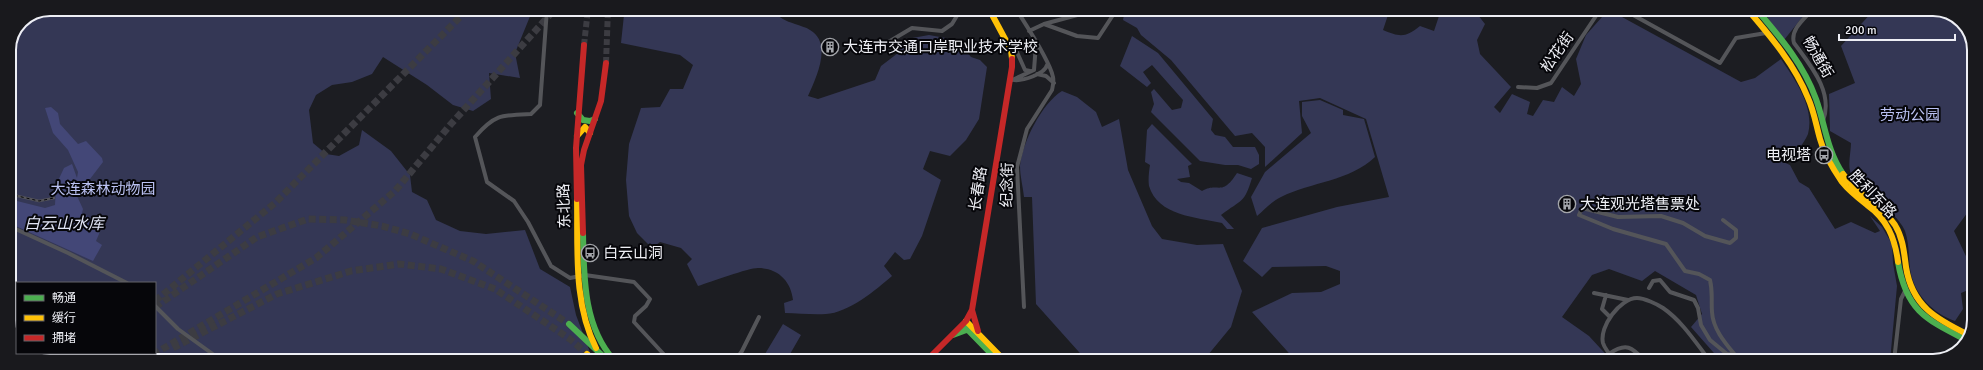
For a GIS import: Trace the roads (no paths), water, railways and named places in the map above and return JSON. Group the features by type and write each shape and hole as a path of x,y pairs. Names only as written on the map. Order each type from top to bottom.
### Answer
{"main road":[{"name":"长春路","path":"933,354 965,323 972,310 1012,80 1013,56 993,16"},
{"name":"胜利东路","path":"1753,16 1798,77 1809,99 1821,141 1840,180 1854,196 1874,210 1886,223 1896,244 1902,282 1905,291 1927,320 1963,336"},
{"path":"1761,16 1807,78 1816,99 1826,137 1839,168 1859,193 1885,213 1898,230 1902,241 1908,280 1920,304 1935,318 1964,336"},
{"name":"东北路","path":"584,45 577,113 576,175 582,276 592,323 602,345 609,354"},
{"name":"东北路","path":"602,354 589,334 583,310 581,165 601,101 606,63"},
{"path":"577,113 583,120 590,121 595,119"},
{"path":"577,136 585,127 590,133"},
{"path":"972,310 978,331"},
{"path":"965,323 968,329 991,354"},
{"path":"965,323 978,331 999,354"},
{"path":"569,324 600,354"},
{"path":"953,335 968,329"}],"street":[{"path":"546,16 540,105 531,114 506,115 489,122 475,137 487,182 514,201 528,222 551,266 570,278 582,276 634,282 650,299 646,306 634,316 634,322 664,354"},
{"path":"885,44 912,28 942,31 952,24 957,16"},
{"path":"1020,16 1048,64 1053,76 1054,84"},
{"path":"1029,31 1044,24 1074,16"},
{"path":"1044,24 1077,36 1098,38 1113,16"},
{"name":"松花街","path":"1518,87 1537,88 1551,83 1596,16"},
{"path":"1635,16 1720,63 1736,38 1766,33"},
{"name":"畅通街","path":"1807,16 1794,31 1792,37 1794,43 1817,76 1826,99 1826,112 1822,121"},
{"path":"1007,42 1016,50 1025,70 1030,72"},
{"path":"1012,80 1030,72 1035,67 1036,44"},
{"path":"1012,80 1022,79 1036,74 1046,68 1048,64"},
{"path":"1036,74 1046,76 1054,84"},
{"name":"纪念街","path":"1024,307 1016,167 1027,129 1052,90 1054,84"},
{"path":"1723,220 1736,230 1736,238 1730,243 1705,236 1683,223 1661,216 1618,217 1582,208 1579,215 1614,229 1666,244 1685,271 1699,274 1710,280 1713,292 1712,311 1714,323 1724,342 1734,354"},
{"path":"16,229 68,253 125,282"},
{"path":"1649,288 1653,281 1660,280 1670,292 1694,300 1698,308 1701,325 1710,340 1727,354"},
{"path":"1895,354 1901,300 1905,291"},
{"path":"1594,293 1628,300 1637,298 1663,308 1681,325 1704,354"},
{"path":"1606,295 1602,309 1610,317"},
{"path":"1628,300 1610,317 1605,330 1603,342 1609,354 1621,346 1635,350 1638,354"},
{"path":"156,307 178,329 213,354"},
{"path":"740,354 759,317"}],"water":[{"name":"白云山水库","path":"51,107 58,113 60,124 78,144 86,141 102,158 103,162 77,196 83,209 82,213 101,223 96,241 102,245 93,261 16,226 16,201 45,208 55,205 56,185 64,168 72,164 77,178 78,172 68,150 53,133 45,108"}],"tunnel":[{"path":"156,300 275,203 461,16"},
{"path":"156,353 316,258 395,191 451,124 549,16"},
{"path":"584,45 587,16"},
{"path":"606,63 608,16"},
{"path":"156,306 257,237 308,219 345,220 382,226 410,234 473,261 569,324"},
{"path":"173,348 277,294 351,271 399,264 441,269 495,289 570,339 587,354"}],"railway":[{"path":"16,196 39,201 54,198"}],"place":[{"name":"大连市交通口岸职业技术学校","path":"830,47"},
{"name":"电视塔","path":"1824,155"},
{"name":"大连观光塔售票处","path":"1567,204"},
{"name":"白云山洞","path":"590,253"}],"park label":[{"name":"劳动公园","path":"1910,115"},
{"name":"大连森林动物园","path":"103,189"}]}
